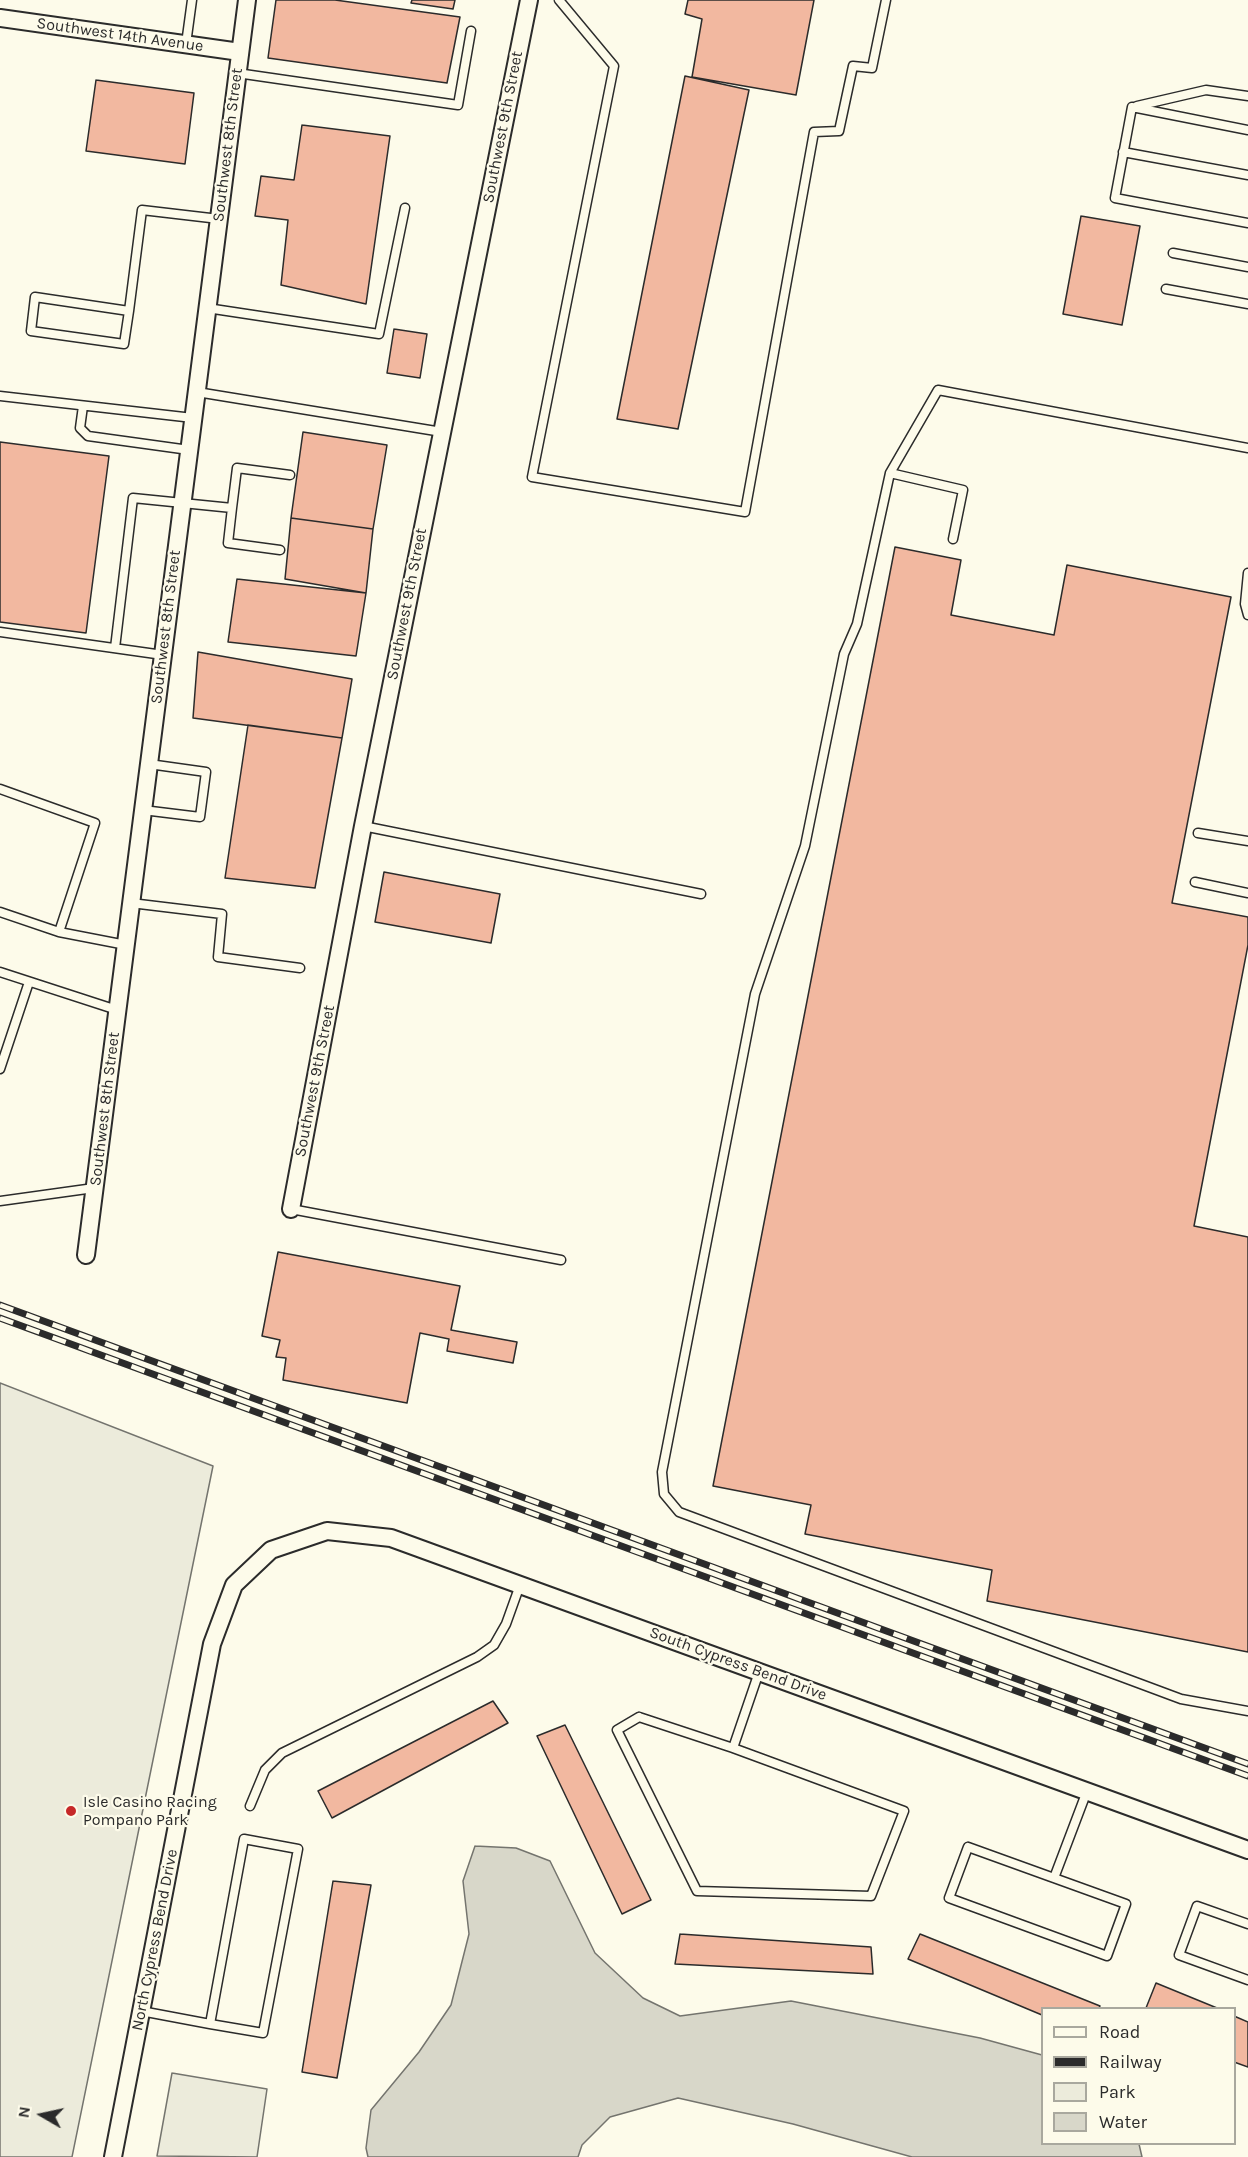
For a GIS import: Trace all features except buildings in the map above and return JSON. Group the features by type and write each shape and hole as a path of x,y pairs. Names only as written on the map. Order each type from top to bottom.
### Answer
{"street":[{"name":"Southwest 8th Street","path":"86,1255 247,0"},
{"name":"Southwest 9th Street","path":"291,1209 363,826 529,0"},
{"name":"Southwest 14th Avenue","path":"0,18 240,52"},
{"name":"South Cypress Bend Drive","path":"234,1585 271,1550 327,1531 391,1538 1248,1850"},
{"name":"North Cypress Bend Drive","path":"113,2157 212,1644 234,1585"}],"lane":[{"path":"186,44 192,0"},
{"path":"559,0 614,66 532,477 745,512 814,132 839,131 854,66 872,68 886,0"},
{"path":"237,73 458,105 471,31"},
{"path":"1132,107 1206,90 1248,96"},
{"path":"1132,107 1248,130"},
{"path":"1132,107 1115,198 1248,223"},
{"path":"1123,152 1248,175"},
{"path":"207,308 379,334 405,208"},
{"path":"129,311 35,297 31,331 124,345 129,311 142,210 219,219"},
{"path":"1173,253 1248,267"},
{"path":"1166,289 1248,304"},
{"path":"1248,448 938,390 890,473 857,624 844,654 805,846 755,994 662,1472 664,1494 679,1512 1181,1699 1248,1712"},
{"path":"196,392 442,432"},
{"path":"0,396 193,418"},
{"path":"82,406 80,428 88,436 189,450"},
{"path":"280,550 228,543 237,468 290,475"},
{"path":"890,473 963,490 953,539"},
{"path":"115,648 133,498 232,508"},
{"path":"1248,573 1245,604 1248,615"},
{"path":"0,632 163,656"},
{"path":"143,810 200,817 206,772 149,764"},
{"path":"0,789 95,823 59,932"},
{"path":"363,826 701,894"},
{"path":"1198,833 1248,841"},
{"path":"1195,882 1248,893"},
{"path":"131,903 222,914 218,957 300,968"},
{"path":"0,912 59,932 126,945"},
{"path":"0,972 117,1010"},
{"path":"0,1069 29,982"},
{"path":"0,1201 94,1188"},
{"path":"291,1209 561,1260"},
{"path":"250,1806 264,1770 282,1753 477,1657 494,1645 506,1624 520,1585"},
{"path":"733,1748 759,1672"},
{"path":"639,1717 733,1748 904,1811 871,1896 697,1891 617,1730 639,1717"},
{"path":"1054,1878 1087,1791"},
{"path":"141,2011 210,2024 262,2033 298,1849 244,1839 210,2024"},
{"path":"968,1847 1054,1878 1126,1904 1107,1956 950,1898 968,1847"},
{"path":"1248,1924 1197,1906 1179,1955 1248,1980"}],"green space":[{"name":"Isle Casino Racing Pompano Park","path":"0,1383 213,1466 72,2157 0,2157"},
{"path":"172,2073 267,2089 257,2157 157,2156"}],"water":[{"path":"475,1846 516,1848 550,1861 595,1953 643,1998 680,2016 791,2001 980,2038 1041,2055 1041,2145 1139,2145 1142,2157 912,2157 793,2124 678,2098 610,2117 582,2145 578,2157 368,2157 366,2148 371,2110 419,2052 451,2005 469,1934 463,1881"}],"railway":[{"path":"0,1305 1248,1764"},
{"path":"0,1318 1248,1776"}],"place":[{"name":"Isle Casino Racing Pompano Park","path":"71,1811"}]}
